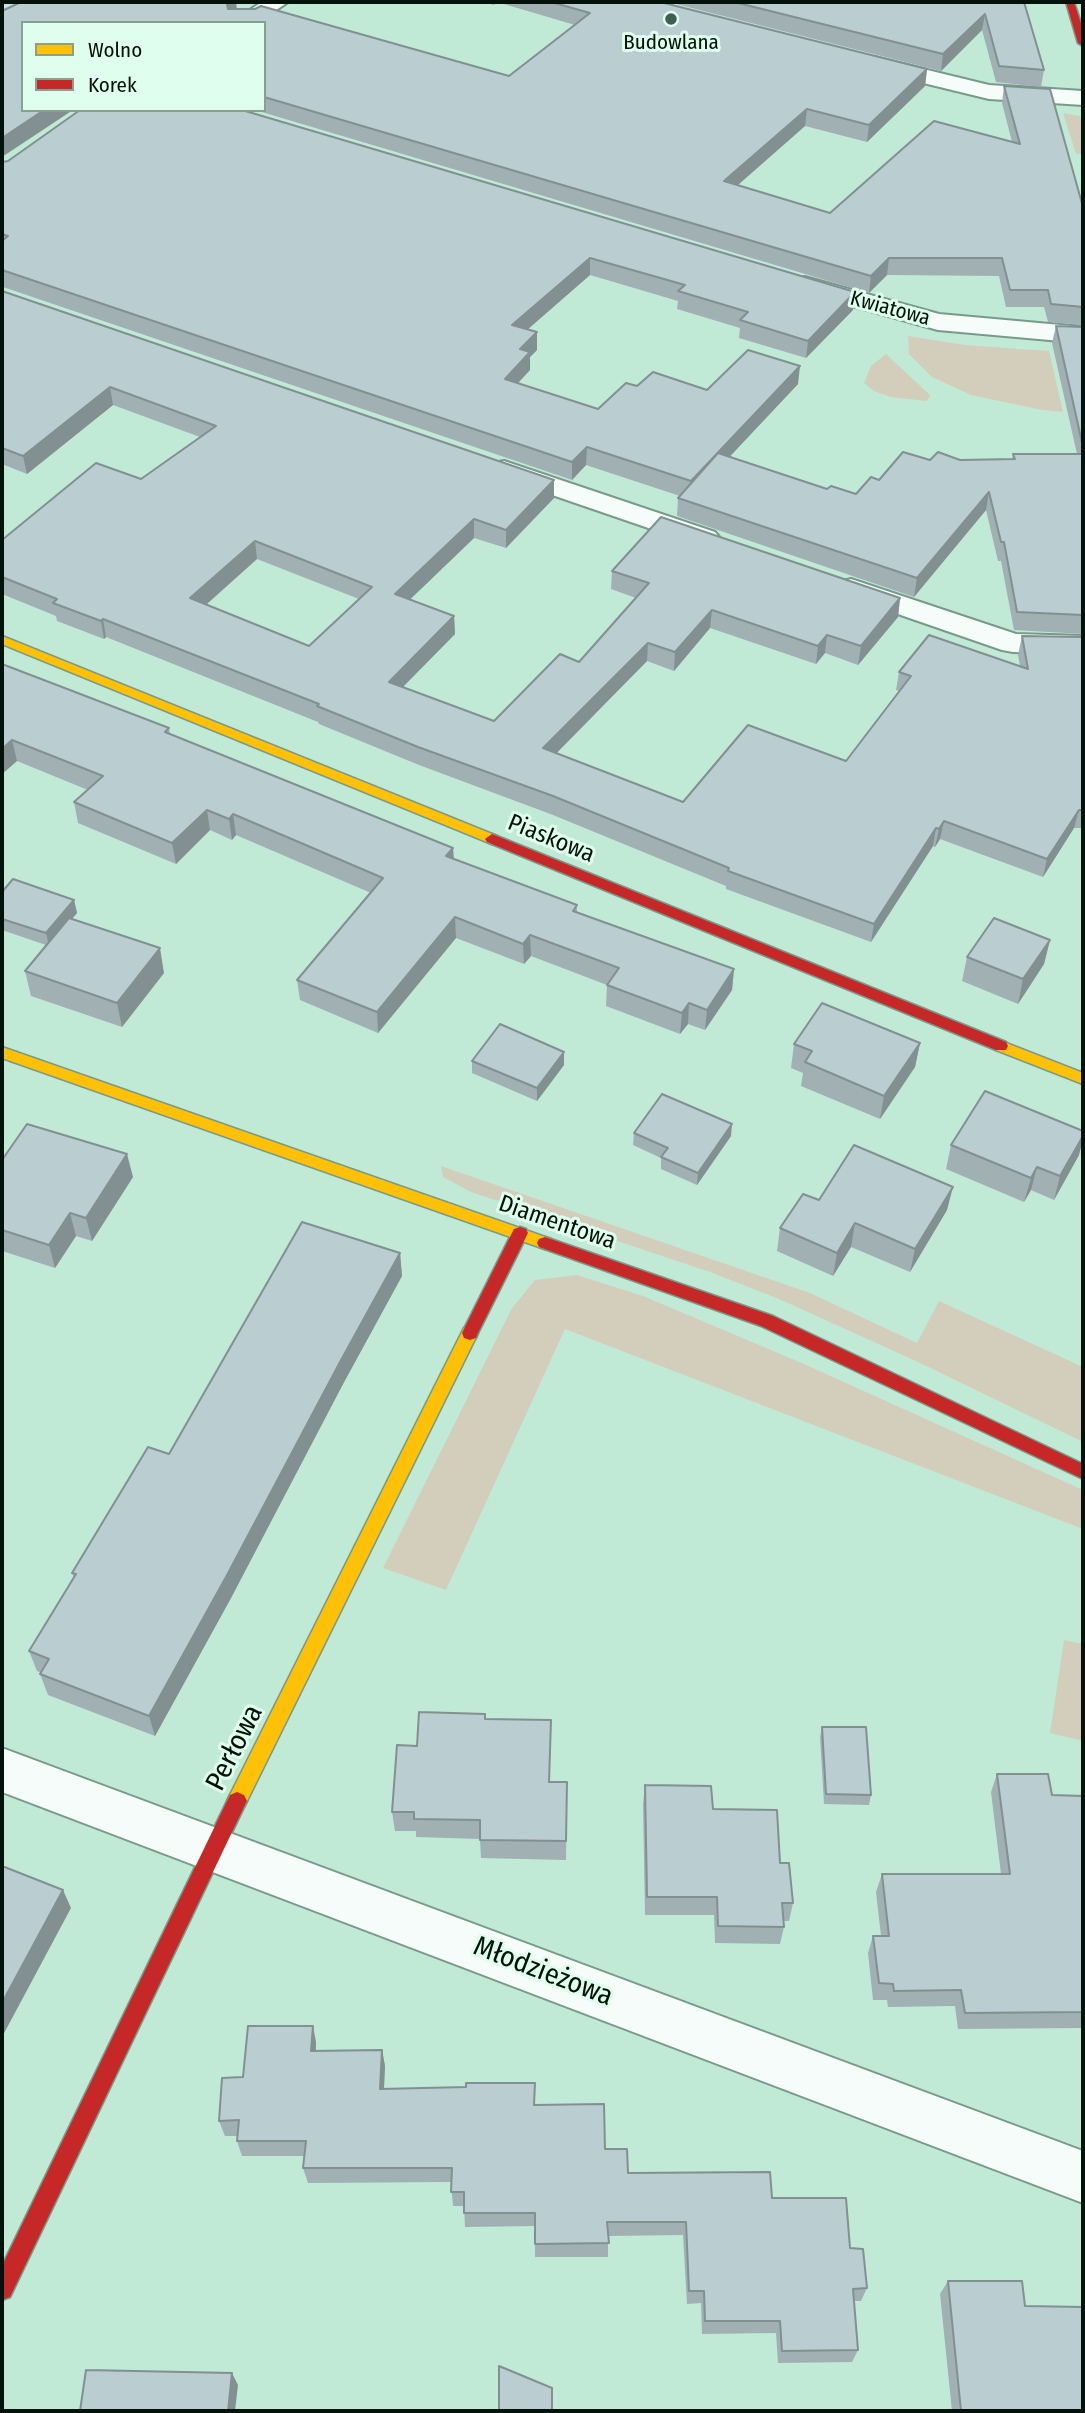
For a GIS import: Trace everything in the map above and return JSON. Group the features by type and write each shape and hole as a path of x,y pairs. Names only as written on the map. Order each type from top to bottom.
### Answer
{"street":[{"path":"244,21 277,2"},
{"path":"1070,2 1083,43"},
{"path":"858,60 989,92 1083,98"},
{"name":"Kwiatowa","path":"787,280 938,322 1083,335"},
{"path":"476,460 725,545"},
{"path":"829,580 1013,643 1083,645"},
{"name":"Piaskowa","path":"2,640 1083,1079"},
{"name":"Diamentowa","path":"4,1057 520,1233 767,1321 1083,1472"},
{"name":"Perłowa","path":"2,2289 214,1848 520,1233"},
{"name":"Młodzieżowa","path":"2,1770 1083,2177"}],"shaded area":[{"path":"1063,113 1080,116 1083,154 1076,154"},
{"path":"908,336 965,345 1049,351 1063,412 971,395 932,377 909,354"},
{"path":"886,354 930,395 927,401 890,397 874,391 864,383 871,366"},
{"path":"441,1166 810,1293 917,1343 939,1301 1083,1367 1083,1442 918,1362 779,1299 710,1272 471,1192 443,1177"},
{"path":"577,1275 643,1296 804,1364 1083,1490 1083,1529 565,1329 446,1590 383,1568 512,1308 535,1280"},
{"path":"1064,1640 1083,1644 1083,1741 1050,1733"}],"building":[{"path":"21,2 231,2 227,4 228,9 255,9 261,6 509,76 590,13 551,2 660,2 927,69 869,125 807,109 724,181 830,213 934,121 1020,144 1004,86 1050,89 1083,207 1083,307 1051,304 1048,290 1010,290 1002,258 889,258 871,276 266,98 266,21 21,21 21,112 41,112 2,138 2,11"},
{"path":"734,2 1024,2 1044,70 999,66 985,14 943,54"},
{"path":"77,112 249,112 855,292 808,341 740,320 748,312 678,291 685,285 590,258 512,325 537,332 520,349 530,352 505,379 598,409 626,383 637,386 653,372 707,390 748,350 800,366 691,481 587,447 572,462 2,270 2,241 8,236 2,234 2,162 8,161"},
{"path":"2,291 554,480 506,530 474,519 395,594 454,616 389,682 494,721 560,654 579,662 649,583 612,571 661,517 900,598 861,646 827,635 818,646 712,610 675,652 648,643 543,748 683,802 748,725 846,761 911,676 899,672 929,635 1028,669 1022,636 1083,637 1083,810 1079,810 1047,859 944,821 939,829 936,828 874,924 728,871 729,868 553,796 418,747 317,706 319,704 103,619 101,621 53,603 57,599 2,577 2,540 96,463 141,479 216,426 110,387 23,456 2,448","holes":["255,541 372,587 309,646 190,598"]},
{"path":"1056,326 1083,327 1083,447"},
{"path":"903,452 930,460 938,452 960,460 1015,459 1013,454 1083,454 1083,615 1017,612 1004,542 1001,542 989,492 917,578 678,498 718,453 827,489 831,486 856,494 871,477 879,480"},
{"path":"2,664 169,728 165,732 453,848 446,856 577,905 573,911 734,969 707,1010 689,1003 682,1013 607,985 619,968 530,935 523,944 455,917 377,1012 297,980 383,878 233,814 229,819 207,810 172,843 74,802 103,776 12,740 2,749"},
{"path":"13,879 74,900 46,933 2,919 2,892"},
{"path":"69,918 160,948 117,1003 25,971"},
{"path":"994,918 1050,940 1023,979 967,957"},
{"path":"822,1003 920,1043 884,1096 805,1062 812,1051 794,1044"},
{"path":"500,1024 564,1052 537,1088 472,1061"},
{"path":"985,1091 1083,1131 1083,1136 1060,1176 1037,1167 1031,1178 951,1145"},
{"path":"662,1094 732,1124 698,1173 661,1157 668,1148 634,1133"},
{"path":"27,1124 127,1154 86,1218 70,1213 49,1245 2,1230 2,1160"},
{"path":"854,1145 953,1187 915,1249 855,1223 837,1253 780,1228 803,1194 819,1200"},
{"path":"302,1222 400,1253 149,1716 40,1674 49,1659 29,1651 76,1574 72,1573 148,1447 169,1454"},
{"path":"419,1712 485,1714 485,1719 551,1720 549,1782 567,1782 566,1841 480,1840 480,1820 414,1819 414,1812 392,1812 397,1745 417,1746"},
{"path":"822,1727 866,1727 871,1795 826,1794"},
{"path":"997,1774 1048,1774 1052,1795 1083,1796 1083,2012 965,2013 961,1990 894,1991 893,1984 879,1983 873,1936 889,1936 882,1874 1010,1874"},
{"path":"645,1785 711,1786 713,1809 777,1810 780,1863 789,1863 793,1903 782,1903 784,1927 718,1926 717,1897 647,1897"},
{"path":"2,1866 63,1890 2,2003"},
{"path":"248,2026 313,2026 311,2051 382,2050 380,2089 466,2087 466,2083 535,2083 534,2105 604,2104 605,2149 627,2149 628,2173 770,2172 772,2198 846,2198 850,2248 863,2249 867,2288 853,2289 858,2350 782,2351 780,2321 705,2321 704,2291 689,2291 686,2222 607,2222 609,2243 535,2244 535,2213 464,2213 464,2192 451,2192 452,2168 303,2168 306,2141 237,2141 239,2120 219,2121 222,2078 243,2077"},
{"path":"948,2281 1022,2281 1025,2306 1083,2307 1083,2411 961,2411"},
{"path":"499,2366 552,2388 552,2411 499,2411"},
{"path":"86,2370 232,2373 228,2411 80,2411"}],"traffic: slow":[{"path":"2,640 492,839"},
{"path":"1001,1046 1083,1079"},
{"path":"2,1052 545,1243"},
{"path":"237,1801 470,1333"}],"traffic: jam":[{"path":"1070,2 1083,43"},
{"path":"492,839 1001,1046"},
{"path":"470,1333 520,1233"},
{"path":"545,1243 767,1321 1083,1472"},
{"path":"2,2289 237,1801"}],"place":[{"name":"Budowlana","path":"671,19"}]}
